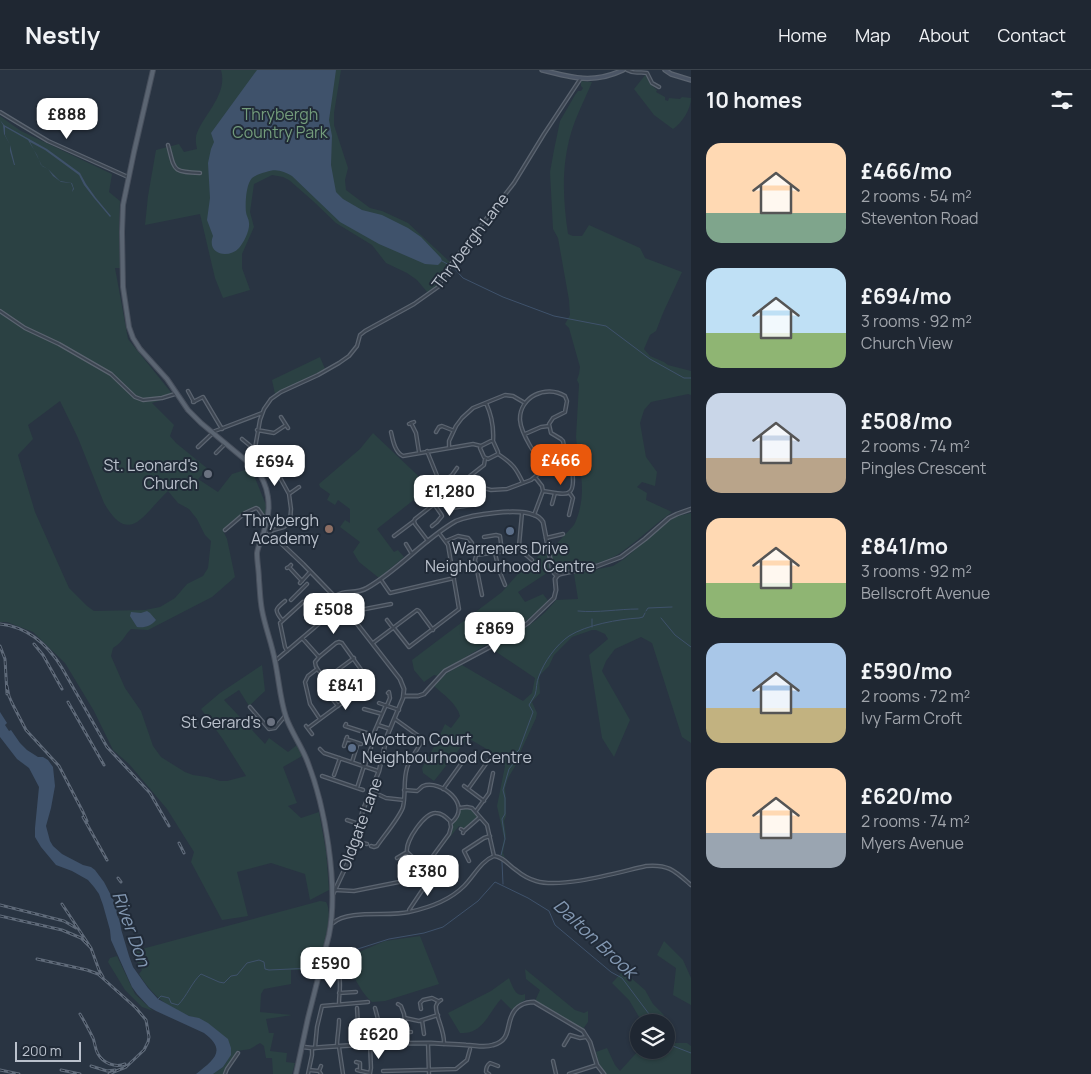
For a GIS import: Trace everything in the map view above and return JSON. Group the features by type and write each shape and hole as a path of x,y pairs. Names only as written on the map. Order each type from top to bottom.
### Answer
{"main road":[{"path":"153,70 123,205 123,287 128,322 133,338 140,349 167,379 184,405 194,416 252,465 260,475 268,494 269,510 266,528 258,551 262,612 275,661 285,715 303,752 314,781 323,815 332,875 333,921 296,1074"},
{"path":"542,70 580,78 598,78 625,70"},
{"path":"665,70 671,74 691,80"}],"street":[{"path":"625,70 635,73 647,73 652,83 659,87"},
{"name":"Thrybergh Lane","path":"262,413 274,396 339,364 355,350 359,338 365,331 414,304 438,287 451,264 514,183 580,78"},
{"path":"0,112 48,141 128,177"},
{"path":"168,145 174,166 178,170 200,173"},
{"path":"0,311 25,328 111,374 135,397 143,400 162,398 177,393"},
{"path":"188,391 194,402 203,397 222,429"},
{"path":"465,480 476,486 491,490 507,489 535,477 561,454 564,446 561,439 551,433 549,426 553,418 566,411 564,396 557,393 532,395 521,411 520,420 525,434 536,457 545,468"},
{"path":"449,448 449,441 458,422 473,408 505,395 513,396 525,403"},
{"path":"486,403 492,416 493,441 498,454 513,465 523,483"},
{"path":"198,447 214,433 262,413"},
{"path":"252,465 257,430 262,413"},
{"path":"281,417 288,428"},
{"path":"411,423 416,433 419,453"},
{"path":"257,430 274,433 286,425"},
{"path":"436,432 442,426 453,431"},
{"path":"525,434 549,426"},
{"path":"387,435 391,433 395,446 401,455 473,444 480,446 493,441"},
{"path":"242,439 254,449"},
{"path":"216,453 225,443"},
{"path":"394,536 484,465 486,459 480,446"},
{"path":"427,451 440,484 447,494"},
{"path":"486,459 498,454"},
{"path":"440,484 452,475 456,468"},
{"path":"543,491 562,495 569,492 573,480 572,470"},
{"path":"270,531 284,527 290,522 289,494 277,472"},
{"path":"567,476 573,475"},
{"path":"534,515 543,491 542,486 535,477"},
{"path":"289,494 299,487"},
{"path":"569,492 573,498 569,515"},
{"path":"552,504 555,493"},
{"path":"441,498 452,508 478,504"},
{"path":"432,526 442,516 434,504"},
{"path":"226,530 246,512 256,508 265,519"},
{"path":"266,528 352,616 400,679 404,688 404,696 418,696 424,694 445,671 503,640 528,623 554,598 556,590 555,579 557,576 597,566 621,557 673,516 691,509"},
{"path":"335,597 340,593 361,591 381,580 452,523 463,518 501,512 534,515 543,522 552,568 557,576"},
{"path":"518,548 522,513"},
{"path":"414,521 428,541"},
{"path":"387,620 409,647 459,609 448,545 439,533"},
{"path":"546,538 563,534"},
{"path":"446,541 458,536 468,538 472,543 474,554 476,555 475,560 482,595"},
{"path":"484,537 500,536 502,551"},
{"path":"406,544 412,554"},
{"path":"476,555 518,548"},
{"path":"518,548 532,560"},
{"path":"495,553 499,570 506,585"},
{"path":"289,567 301,582 306,585 291,600"},
{"path":"301,582 310,572"},
{"path":"381,580 390,593 454,578"},
{"path":"282,621 276,610 285,601"},
{"path":"288,651 280,626 282,621 303,602"},
{"path":"352,616 360,610 391,604"},
{"path":"275,661 342,605"},
{"path":"372,644 418,610 433,630"},
{"path":"303,639 319,657"},
{"path":"312,734 307,727 370,682 354,658 342,643 339,642 316,660 317,670 327,678"},
{"path":"338,706 328,691 327,678 354,658"},
{"path":"317,670 308,676 305,682 310,704 320,719"},
{"path":"338,670 355,693"},
{"path":"346,724 345,726 374,735 390,696 388,692"},
{"name":"Oldgate Lane","path":"332,895 346,866 359,824 379,771 390,728 404,696"},
{"path":"379,703 398,710"},
{"path":"250,707 269,729 275,728 285,715"},
{"path":"364,708 382,714"},
{"path":"371,846 377,846 400,815 403,808 404,782 408,765 422,740 394,718"},
{"path":"377,724 390,728"},
{"path":"344,746 347,738 360,743 352,762"},
{"path":"357,788 371,748"},
{"path":"320,749 324,753 379,771"},
{"path":"443,789 465,756 471,758"},
{"path":"334,775 340,758"},
{"path":"468,789 488,761"},
{"path":"336,769 340,770"},
{"path":"476,811 489,793 493,774 497,775"},
{"path":"322,776 363,790"},
{"path":"404,790 417,791 422,786 428,786 448,792 456,799 459,808 457,817 450,823"},
{"path":"464,786 484,801"},
{"path":"371,791 389,798 404,800"},
{"path":"459,808 470,807 476,811 487,825 494,856"},
{"path":"409,912 429,880 424,868 407,852 406,847 410,838 424,819 435,812 447,818 450,823 449,834 424,868"},
{"path":"463,831 480,817"},
{"path":"347,820 359,824"},
{"path":"469,860 464,851 490,836"},
{"path":"354,841 367,844"},
{"path":"397,858 407,852"},
{"path":"333,921 361,915 409,912 434,904 464,886 486,861 494,856 500,857 518,872 543,882 576,881 655,865 672,869 691,885"},
{"path":"335,890 354,891 404,880"},
{"path":"339,1004 340,972"},
{"path":"339,993 356,992"},
{"path":"421,1009 419,1001 431,996 440,1001 436,1006 444,1034 444,1044"},
{"path":"308,1074 322,1006 368,1002"},
{"path":"302,1047 428,1043 494,1045 503,1040 508,1034 513,1013 523,1004 534,1002 583,1031 588,1037 597,1064 604,1074"},
{"path":"398,1004 402,1007 408,1033"},
{"path":"357,1008 358,1025 365,1032"},
{"path":"376,1008 380,1028"},
{"path":"352,1015 357,1015"},
{"path":"405,1018 422,1020 438,1015"},
{"path":"339,1020 337,1036 342,1074"},
{"path":"422,1020 424,1034"},
{"path":"363,1044 365,1032 370,1029 388,1027"},
{"path":"564,1045 570,1035 580,1038 588,1037"},
{"path":"428,1043 429,1074"},
{"path":"356,1062 360,1064 358,1071 370,1073 370,1044"},
{"path":"383,1071 456,1069 467,1060 468,1050"},
{"path":"225,1074 238,1053"},
{"path":"553,1061 556,1074"},
{"path":"489,1074 486,1072 488,1064 498,1066"},
{"path":"569,1074 597,1064"},
{"path":"319,1071 321,1066"},
{"path":"309,1069 319,1071 321,1074"}],"green space":[{"name":"Thrybergh Country Park","path":"221,70 341,70 334,113 334,125 348,168 345,180 346,190 370,208 382,211 408,223 450,262 441,279 432,290 428,293 417,280 386,263 372,245 336,223 289,180 283,177 272,175 254,184 250,212 254,227 242,254 242,268 250,290 223,298 215,278 200,214 145,225 156,150 179,144 184,152 197,149 197,133 219,95 222,79"},
{"path":"646,74 650,84 657,90 656,92 665,97 665,100 668,101 669,98 680,99 682,97 691,98 685,115 673,129 654,115 634,89"},
{"path":"581,81 592,82 573,127 566,158 564,196 568,234 582,236 589,225 640,248 645,258 682,272 656,331 650,335 644,349 650,356 668,365 691,371 691,395 688,394 651,402 644,410 640,423 646,457 657,472 655,486 642,482 637,487 647,493 646,500 672,512 618,554 588,566 562,571 554,569 550,551 574,525 582,498 580,470 583,470 582,464 579,464 576,437 579,384 577,380 580,367 569,328 565,324 570,315 569,300 558,238 553,229 550,172 560,121 575,95 583,88"},
{"path":"0,116 21,131 112,174 109,192 120,201 120,268 115,268 128,339 174,396 152,403 174,425 170,436 208,469 198,479 218,492 232,474 251,468 266,505 265,516 257,507 246,510 223,531 227,539 235,577 212,597 148,630 131,629 117,646 113,648 111,656 125,688 141,711 153,746 161,757 185,772 220,781 246,776 201,709 220,693 262,665 265,691 249,706 239,690 224,700 265,744 269,738 288,752 297,745 302,756 283,767 297,803 288,806 301,818 319,812 326,851 329,890 310,900 305,874 271,863 237,872 248,916 222,920 191,862 194,852 167,809 129,764 113,750 94,711 65,663 33,632 7,622 0,622","holes":["60,401 78,438 104,503 113,516 122,523 129,525 137,522 168,491 178,503 189,509 197,519 205,535 211,541 208,568 203,576 187,584 175,598 160,607 145,610 94,611 69,588 35,512 18,455 33,439 28,425"]},
{"path":"320,357 325,369 275,394 272,380"},
{"path":"373,433 430,487 377,529 394,552 398,550 404,557 379,578 359,562 353,552 360,542 340,527 345,520 350,523 350,509 338,500 335,505 327,500 330,494 320,487 319,484 360,449"},
{"path":"691,513 691,743 682,737 652,643 641,637 615,649 606,661 602,671 630,720 614,757 602,738 589,655 608,639 605,634 596,630 572,637 554,655 549,666 539,676 540,693 532,702 537,713 536,718 517,763 508,778 505,788 506,816 504,821 506,836 503,853 505,858 501,855 504,838 497,806 505,766 500,757 468,738 434,781 423,773 422,768 445,724 451,728 460,716 453,703 434,686 447,673 462,665 523,701 532,693 535,678 492,649 542,615 556,600 578,599 574,574 613,566 669,521 677,516"},
{"path":"546,549 550,571 518,592 525,602 543,594 549,602 526,621 444,670 438,676 434,675 424,682 414,670 412,660 502,592 517,575"},
{"path":"467,808 473,810 478,815 477,819 464,829 459,826 441,848 451,832 452,823 458,818 460,810"},
{"path":"320,901 326,902 329,915 324,944 317,966 313,970 291,970 291,984 264,989 261,994 260,1012 292,1015 266,1019 269,1033 274,1033 270,1051 287,1053 286,1062 295,1063 292,1074 273,1074 272,1058 266,1058 264,1046 260,1043 250,1049 237,1051 224,1074 213,1074 223,1067 227,1061 199,1019 172,1008 157,997 139,974 142,970 131,952"},
{"path":"420,936 439,984 385,1001 372,1002 356,981 347,957 385,941"},
{"path":"664,941 683,960 691,978 691,1005 673,995 676,968 657,955"},
{"path":"117,956 135,994 153,1011 142,1007 125,990 108,962 110,958"},
{"path":"525,969 575,1010 584,1013 588,1011 588,1022 583,1029 535,1001 540,990 526,979"},
{"path":"623,971 645,990 653,1004 663,1014 637,1014 629,1000 612,983"},
{"path":"509,978 519,995 525,994 525,1000 512,1010 501,999 477,1029 460,1033 448,1013 491,991"},
{"path":"675,1043 687,1043 691,1046 691,1074 606,1074 599,1064 596,1052 607,1048 620,1071 631,1059 675,1059"}],"water":[{"name":"Thrybergh Country Park","path":"257,70 336,70 329,120 332,136 331,165 336,192 343,199 362,210 382,215 421,237 441,258 442,261 438,265 425,264 379,244 340,222 292,176 277,170 259,174 250,181 247,189 246,204 249,229 239,248 225,254 216,251 213,247 213,236 207,220 210,198 208,163 214,142 211,133"},
{"path":"0,120 4,125 47,149 80,173 96,198 111,216 94,198 79,175 45,150 30,142 34,150 28,140 5,127 5,135 10,145 4,134 3,125"},
{"path":"10,145 15,165 10,151"},
{"path":"48,169 60,181 72,183 74,189 72,192 71,183 61,182 53,176"},
{"path":"147,611 156,620 148,626 137,627 130,616 131,612 141,613"},
{"path":"0,712 7,723 5,725 20,743 38,757 48,760 53,767 55,786 46,826 50,841 62,854 95,870 104,882 116,905 117,915 133,967 158,999 189,1016 199,1018 208,1023 228,1039 231,1055 223,1067 213,1074 196,1074 215,1055 215,1045 211,1039 204,1033 149,1007 137,994 111,940 110,930 99,894 88,880 56,865 35,837 39,787 29,768 17,759 0,737"}],"waterway":[{"path":"442,261 453,267 463,278 503,297 554,316 606,326 650,359 684,378 691,378"},
{"path":"646,611 648,608 672,607"},
{"path":"578,611 638,609"},
{"path":"501,855 505,839 502,819 505,814 503,790 509,769 513,764 513,756 519,750 533,712 529,705 535,695 538,678 547,660 560,644 576,632 603,623 643,617 645,613"},
{"path":"661,618 675,635 691,647"},
{"path":"592,619 592,627"},
{"path":"502,862 503,884"},
{"name":"Dalton Brook","path":"324,971 326,971 328,966 337,962 345,953 389,939 424,933 443,927 478,901 495,882 528,898 549,911 555,925 611,972 622,978 649,1014"},
{"name":"Dalton Brook","path":"158,999 161,996 169,998 171,1003 178,1005 201,974 224,983 231,976 237,975 247,963 259,960 264,962 265,969 269,970 313,968"},
{"name":"Dalton Brook","path":"675,1047 691,1053"}],"railway":[{"path":"0,624 28,633 50,652 62,668 107,747 150,793 169,826"},
{"path":"34,644 43,655 62,689"},
{"path":"0,646 5,659 7,694"},
{"path":"7,686 12,703 26,730 59,766 87,821"},
{"path":"68,702 104,765"},
{"path":"83,817 107,860"},
{"path":"179,843 184,853"},
{"path":"118,878 121,882"},
{"path":"62,904 91,948 103,977"},
{"path":"0,905 64,921 76,928"},
{"path":"0,916 62,930 81,938 91,948"},
{"path":"37,959 98,974 136,1008 146,1020 149,1037 144,1050 126,1067 109,1074"},
{"path":"80,1014 93,1038 100,1057 113,1065 125,1064"},
{"path":"91,1066 107,1071 115,1070"},
{"path":"0,1070 19,1074"},
{"path":"61,1070 80,1074"}],"place":[{"name":"St. Leonard's Church","path":"208,474"},
{"name":"Thrybergh Academy","path":"329,529"},
{"name":"Warreners Drive Neighbourhood Centre","path":"510,531"},
{"name":"St Gerard's","path":"271,722"},
{"name":"Wootton Court Neighbourhood Centre","path":"352,748"}],"water label":[{"name":"River Don","path":"131,929"}]}
